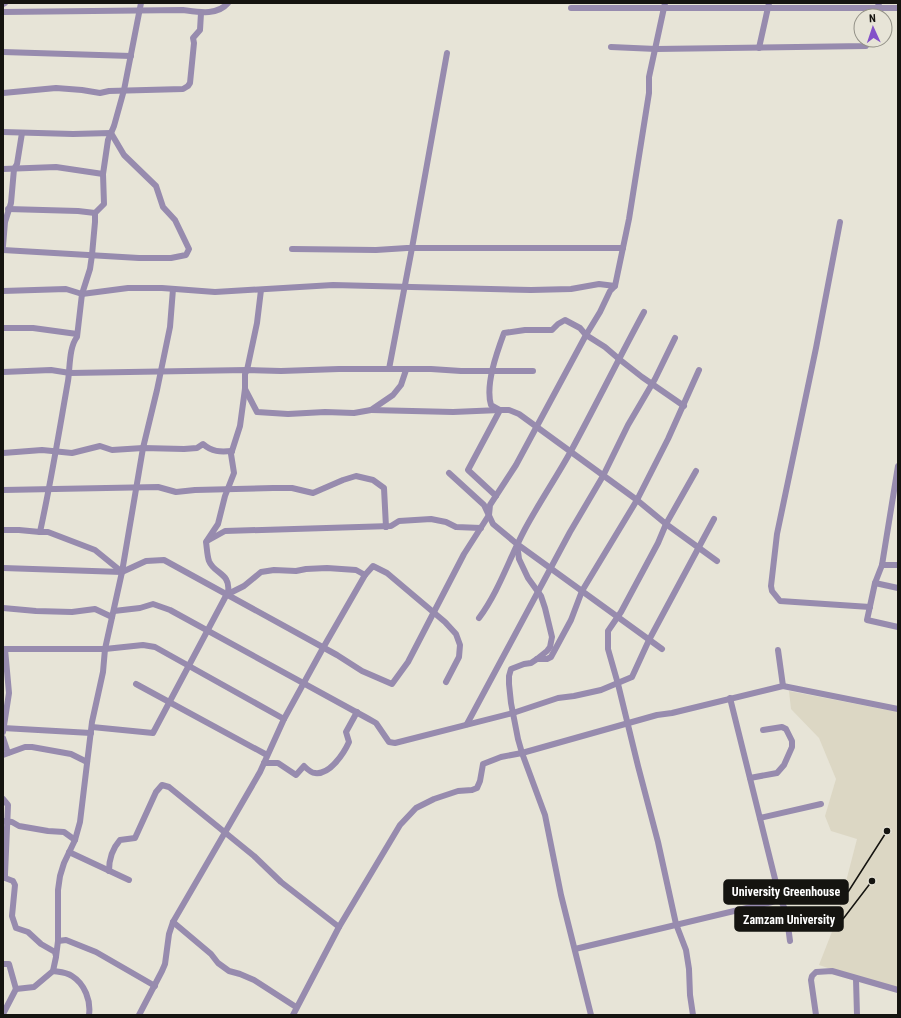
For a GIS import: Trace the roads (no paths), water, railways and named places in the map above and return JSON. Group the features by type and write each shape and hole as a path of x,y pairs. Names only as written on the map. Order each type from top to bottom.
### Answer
{"street":[{"path":"95,213 104,204 103,174 108,140 114,126 124,90 141,3"},
{"path":"3,12 183,10 201,13 217,11 224,8 228,3"},
{"path":"572,8 878,5 898,8"},
{"path":"3,568 122,572 146,561 158,559 164,560 192,574 226,595 362,671 392,684 408,662 464,554 489,515 490,505 516,465 610,291 615,286 629,219 648,93 649,77 664,6"},
{"path":"759,48 768,6"},
{"path":"3,93 56,88 100,93 124,90 178,90 188,86 190,83 194,43 193,38 200,30 201,13"},
{"path":"611,47 656,49 853,46"},
{"path":"3,52 131,56"},
{"path":"389,369 406,286 447,53"},
{"path":"3,132 111,133"},
{"path":"3,246 4,222 11,203 14,169 17,164 22,133"},
{"path":"3,250 139,258 171,258 186,255 189,249 175,220 163,207 156,186 124,155 111,133"},
{"path":"3,169 56,167 103,174"},
{"path":"8,209 78,211 95,213"},
{"path":"40,532 70,373 72,343 77,337 82,294 90,269 96,222 95,213"},
{"path":"840,222 777,534 771,586 772,591 780,601 870,607"},
{"path":"292,249 376,250 407,248 623,248"},
{"path":"3,291 61,289 75,291 82,294 128,288 215,292 333,285 530,290 571,289 599,284 615,286"},
{"path":"16,989 34,987 53,971 58,941 58,890 62,869 75,840 80,822 91,730 103,672 105,649 122,572 135,488 143,448 170,327 173,289"},
{"path":"3,728 153,733 208,631 226,595 229,585 228,580 210,562 206,542 218,524 234,473 232,451 240,426 245,389 244,379 257,323 261,290"},
{"path":"479,618 498,588 517,544 537,507 571,452 644,312"},
{"path":"500,410 491,405 491,372 504,333 525,330 552,330 565,320 580,328 586,335 606,347 619,359 684,406"},
{"path":"3,328 33,328 77,334"},
{"path":"467,724 570,532 603,476 628,425 653,384 675,338"},
{"path":"3,372 51,370 70,373 247,370 280,372 389,369 491,372 533,371"},
{"path":"371,410 393,395 401,385 406,370"},
{"path":"537,659 547,659 551,657 571,620 582,591 637,500 684,406 699,370"},
{"path":"245,389 257,412 288,414 325,412 354,413 371,410 453,412 509,410 519,414 537,427 717,561"},
{"path":"496,496 468,470 500,410"},
{"path":"3,453 27,450 72,453 100,446 112,450 143,448 184,449 197,448 203,444 215,452 232,451"},
{"path":"898,466 882,565 875,583 867,620 898,627"},
{"path":"693,1015 686,950 676,924 658,842 608,649 608,631 658,543 666,524 696,471"},
{"path":"449,473 484,505 493,524 517,544 529,551 551,569 662,649"},
{"path":"3,490 158,487 176,492 195,490 292,488 313,493 356,476 373,480 384,488 386,527"},
{"path":"206,542 226,531 386,527 399,521 431,519 446,522 456,527 481,528"},
{"path":"3,608 72,612 95,609 113,614 140,608 149,604 157,604 376,723 390,742 395,743 513,713 558,698 601,690 632,677 649,640 714,519"},
{"path":"3,530 48,532 95,550 122,572"},
{"path":"517,544 519,559 528,578 538,592 545,608 552,637 550,647 537,659 531,663 511,669 509,684 513,713 522,753 545,815 561,895 591,1015"},
{"path":"882,565 898,565"},
{"path":"139,1015 165,964 167,945 173,922 226,832 264,763 284,719 323,648 365,575 373,566 387,573 445,622 456,634 460,645 459,657 446,682"},
{"path":"226,595 244,586 261,572 274,570 296,571 327,568 356,570 365,575"},
{"path":"875,583 898,588"},
{"path":"3,732 9,693 4,649 105,649 143,644 149,645 284,719"},
{"path":"778,650 783,686"},
{"path":"136,684 267,755"},
{"path":"293,1015 339,927 400,825 416,808 447,794 477,788 480,781 483,764 501,757 522,753 657,715 672,713 783,686 898,709"},
{"path":"730,698 780,898 786,912 790,941"},
{"path":"264,763 278,763 296,775 304,766 315,773 321,773 336,764 349,742 346,732 357,712"},
{"path":"750,778 777,773 784,766 792,747 792,741 786,729 782,727 764,730"},
{"path":"3,738 6,754 25,747 32,747 71,754 87,762"},
{"path":"109,871 109,862 113,847 120,840 135,838 156,792 162,785 170,787 226,832 281,882 339,927"},
{"path":"3,799 8,805 5,821 4,874 5,878 13,881 15,885 12,911 13,921 16,928 28,932 41,944 55,952 56,957"},
{"path":"760,818 821,804"},
{"path":"5,821 19,826 64,832 75,840"},
{"path":"69,852 129,880"},
{"path":"575,949 772,902 780,898"},
{"path":"173,922 211,954 218,963 229,971 254,980 296,1007"},
{"path":"58,941 66,940 96,952 155,986"},
{"path":"3,964 8,964 16,989 3,1014"},
{"path":"53,971 71,975 77,980 88,997 90,1007 88,1015"},
{"path":"816,1015 812,976 816,972 832,972 898,990"},
{"path":"856,979 857,1015"}],"place":[{"name":"University Greenhouse","path":"887,831"},
{"name":"Zamzam University","path":"872,881"}]}
